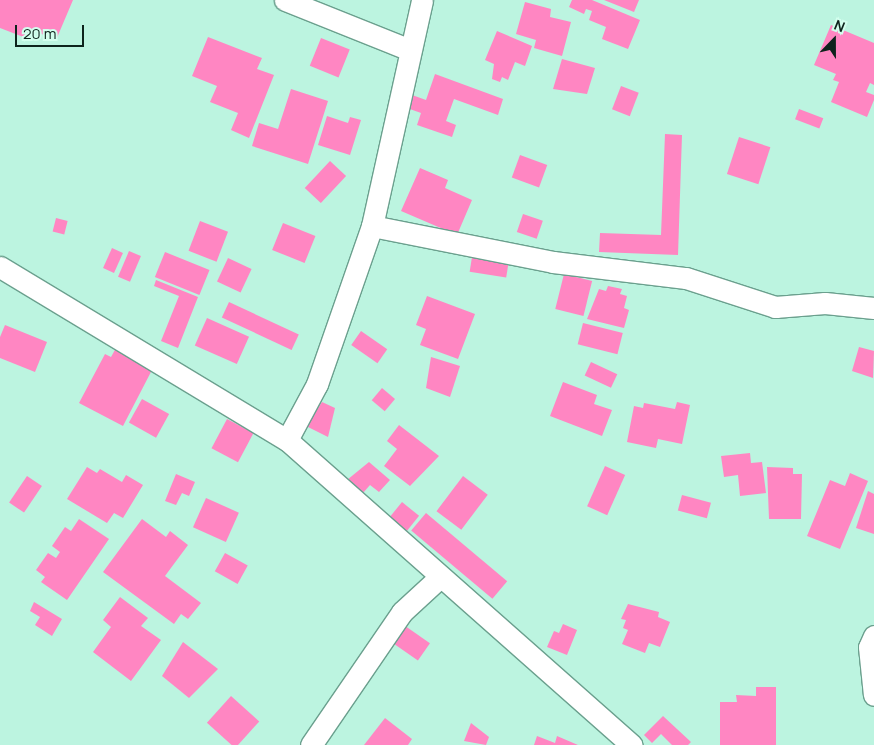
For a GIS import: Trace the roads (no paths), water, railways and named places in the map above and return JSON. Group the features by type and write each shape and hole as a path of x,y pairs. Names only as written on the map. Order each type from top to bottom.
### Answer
{"street":[{"path":"285,0 410,50"},
{"path":"287,440 317,384 372,226 422,0"},
{"path":"372,226 553,262 686,278 775,307 826,303 874,308"},
{"path":"0,267 287,440 632,745"},
{"path":"311,745 402,612 440,577"},
{"path":"874,636 869,647 874,696"}]}
